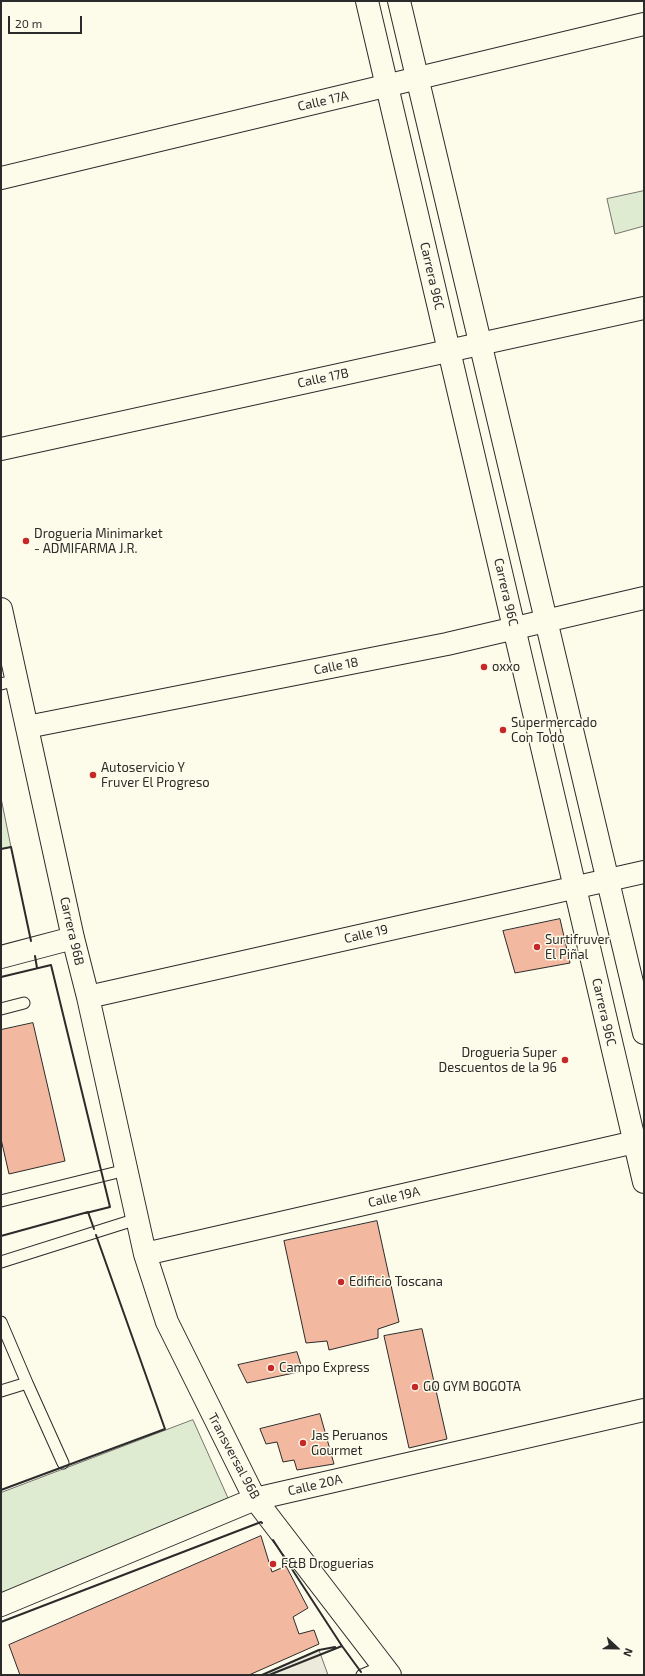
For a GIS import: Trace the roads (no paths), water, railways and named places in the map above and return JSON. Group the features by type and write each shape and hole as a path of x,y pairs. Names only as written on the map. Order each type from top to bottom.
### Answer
{"street":[{"name":"Carrera 96C","path":"367,1 575,887 639,1141 644,1182"},
{"path":"399,1 644,1033"},
{"name":"Calle 17A","path":"1,178 644,24"},
{"name":"Calle 17B","path":"1,449 644,308"},
{"name":"Calle 18","path":"27,727 447,644 644,598"},
{"name":"Carrera 96B","path":"2,619 9,682 27,727 73,938 88,998 145,1254"},
{"name":"Calle 19","path":"88,998 644,872"},
{"path":"1,957 73,938"},
{"name":"Calle 19A","path":"145,1254 639,1141"},
{"name":"Transversal 96B","path":"145,1254 167,1322 254,1499 387,1670"},
{"name":"Calle 20A","path":"1,1605 254,1499 644,1410"}],"lane":[{"path":"1,1009 24,1003"},
{"path":"1,1201 126,1170"},
{"path":"1,1262 137,1220"},
{"path":"1,1322 63,1463"},
{"path":"1,1391 27,1383"},
{"path":"362,1675 387,1670"}],"place":[{"name":"Drogueria Minimarket - ADMIFARMA J.R.","path":"26,541"},
{"name":"oxxo","path":"484,667"},
{"name":"Supermercado Con Todo","path":"503,730"},
{"name":"Autoservicio Y Fruver El Progreso","path":"93,775"},
{"name":"Surtifruver El Piñal","path":"537,947"},
{"name":"Drogueria Super Descuentos de la 96","path":"565,1060"},
{"name":"Edificio Toscana","path":"341,1282"},
{"name":"Campo Express","path":"271,1368"},
{"name":"GO GYM BOGOTA","path":"415,1387"},
{"name":"Jas Peruanos Gourmet","path":"303,1443"},
{"name":"F&B Droguerias","path":"273,1564"}]}
